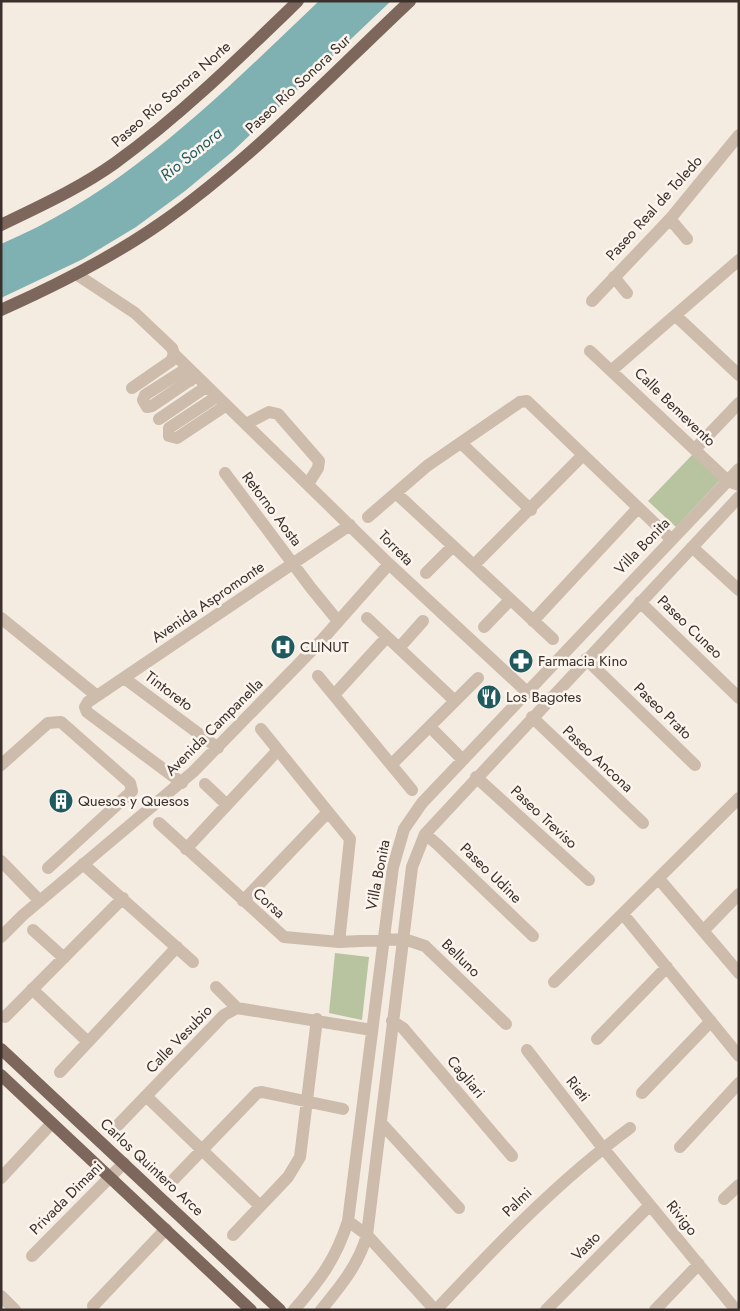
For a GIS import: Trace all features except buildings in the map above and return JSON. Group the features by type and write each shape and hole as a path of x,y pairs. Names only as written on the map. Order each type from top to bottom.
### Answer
{"main road":[{"name":"Paseo Río Sonora Norte","path":"1,225 48,202 114,164 194,99 298,1"},
{"name":"Paseo Río Sonora Sur","path":"1,310 108,257 161,223 222,176 410,1"},
{"name":"Carlos Quintero Arce","path":"1,1049 280,1310"},
{"path":"1,1075 251,1310"}],"street":[{"name":"Paseo Real de Toledo","path":"592,301 670,220 738,138"},
{"path":"670,220 687,239"},
{"path":"612,370 739,260"},
{"name":"Torreta","path":"76,274 135,313 172,348 174,354 193,378 206,387 246,424 389,564 526,692"},
{"path":"614,277 627,293"},
{"path":"676,316 739,375"},
{"name":"Calle Bemevento","path":"590,350 733,483"},
{"path":"132,388 171,361 174,354"},
{"path":"159,419 206,387"},
{"path":"368,517 427,466 520,402 526,401 671,540"},
{"path":"695,449 739,403"},
{"path":"246,424 269,412 278,414 319,461 318,468 308,484"},
{"path":"462,443 531,510"},
{"path":"474,564 531,510 583,455"},
{"name":"Villa Bonita","path":"294,1310 329,1267 340,1248 348,1221 393,868 404,829 422,803 526,692 671,540 733,483 739,469"},
{"name":"Retorno Aosta","path":"225,473 293,565 338,621"},
{"path":"396,494 553,639"},
{"path":"321,1310 349,1274 364,1248 367,1236 412,867 424,834 739,497"},
{"path":"533,622 638,508"},
{"name":"Avenida Aspromonte","path":"182,783 86,712 85,707 88,702 293,565 350,524"},
{"path":"426,573 453,546"},
{"path":"692,547 739,590"},
{"name":"Avenida Campanella","path":"1,937 83,864 182,783 218,748 389,564"},
{"path":"484,626 510,600"},
{"name":"Paseo Cuneo","path":"640,602 739,698"},
{"path":"1,618 97,696"},
{"path":"367,618 455,701"},
{"path":"399,648 423,621"},
{"path":"334,695 387,637"},
{"name":"Paseo Prato","path":"586,659 695,765"},
{"path":"318,676 412,790"},
{"name":"Tintoreto","path":"124,678 218,748"},
{"path":"392,764 478,678"},
{"name":"Paseo Ancona","path":"532,717 643,823"},
{"path":"1,765 48,723 61,722 130,783 132,791 48,868"},
{"path":"430,728 463,760"},
{"path":"261,729 348,835 350,842 339,942"},
{"path":"186,849 278,750"},
{"name":"Paseo Treviso","path":"476,777 589,880"},
{"path":"205,784 227,805"},
{"path":"554,982 659,880 739,798"},
{"path":"243,902 328,812"},
{"name":"Corsa","path":"158,824 243,902 287,939 370,942 383,939"},
{"name":"Paseo Udine","path":"424,834 437,844 533,936"},
{"path":"1,862 40,901"},
{"path":"83,864 193,962"},
{"path":"659,880 739,973"},
{"path":"703,931 739,894"},
{"path":"6,1016 123,898"},
{"path":"623,914 739,1056"},
{"path":"33,930 64,958"},
{"name":"Belluno","path":"383,939 404,939 425,946 506,1024"},
{"path":"60,1072 177,947"},
{"path":"598,1039 667,968"},
{"path":"216,987 237,1008 317,1019 372,1030"},
{"path":"32,990 88,1042"},
{"name":"Calle Vesubio","path":"118,1125 224,1015 237,1008"},
{"path":"233,1235 295,1167 300,1157 317,1019"},
{"name":"Cagliari","path":"392,1021 403,1028 512,1156"},
{"path":"642,1093 711,1021"},
{"name":"Rieti","path":"527,1050 603,1148"},
{"path":"680,1147 739,1083"},
{"path":"174,1179 257,1093 262,1092 343,1109"},
{"name":"Calle Vesubio","path":"146,1096 260,1206"},
{"path":"1,1178 52,1123"},
{"path":"382,1124 459,1208"},
{"name":"Palmi","path":"436,1310 530,1212 603,1148 630,1128"},
{"name":"Rivigo","path":"603,1148 736,1310"},
{"name":"Privada Dimani","path":"32,1256 124,1163"},
{"path":"724,1200 739,1185"},
{"name":"Vasto","path":"546,1310 650,1205"},
{"path":"348,1221 367,1236 436,1310"},
{"path":"93,1306 166,1229"},
{"path":"655,1310 699,1264"},
{"path":"1,1296 15,1310"}],"green space":[{"path":"693,454 720,480 676,527 648,501"},
{"path":"335,953 369,957 362,1020 329,1013"}],"water":[{"name":"Rio Sonora","path":"319,1 391,1 232,152 185,191 136,227 83,259 1,298 1,244 47,222 90,197 131,168 209,104"}],"place":[{"name":"CLINUT","path":"283,647"},
{"name":"Farmacia Kino","path":"521,661"},
{"name":"Los Bagotes","path":"489,697"},
{"name":"Quesos y Quesos","path":"61,801"}]}
